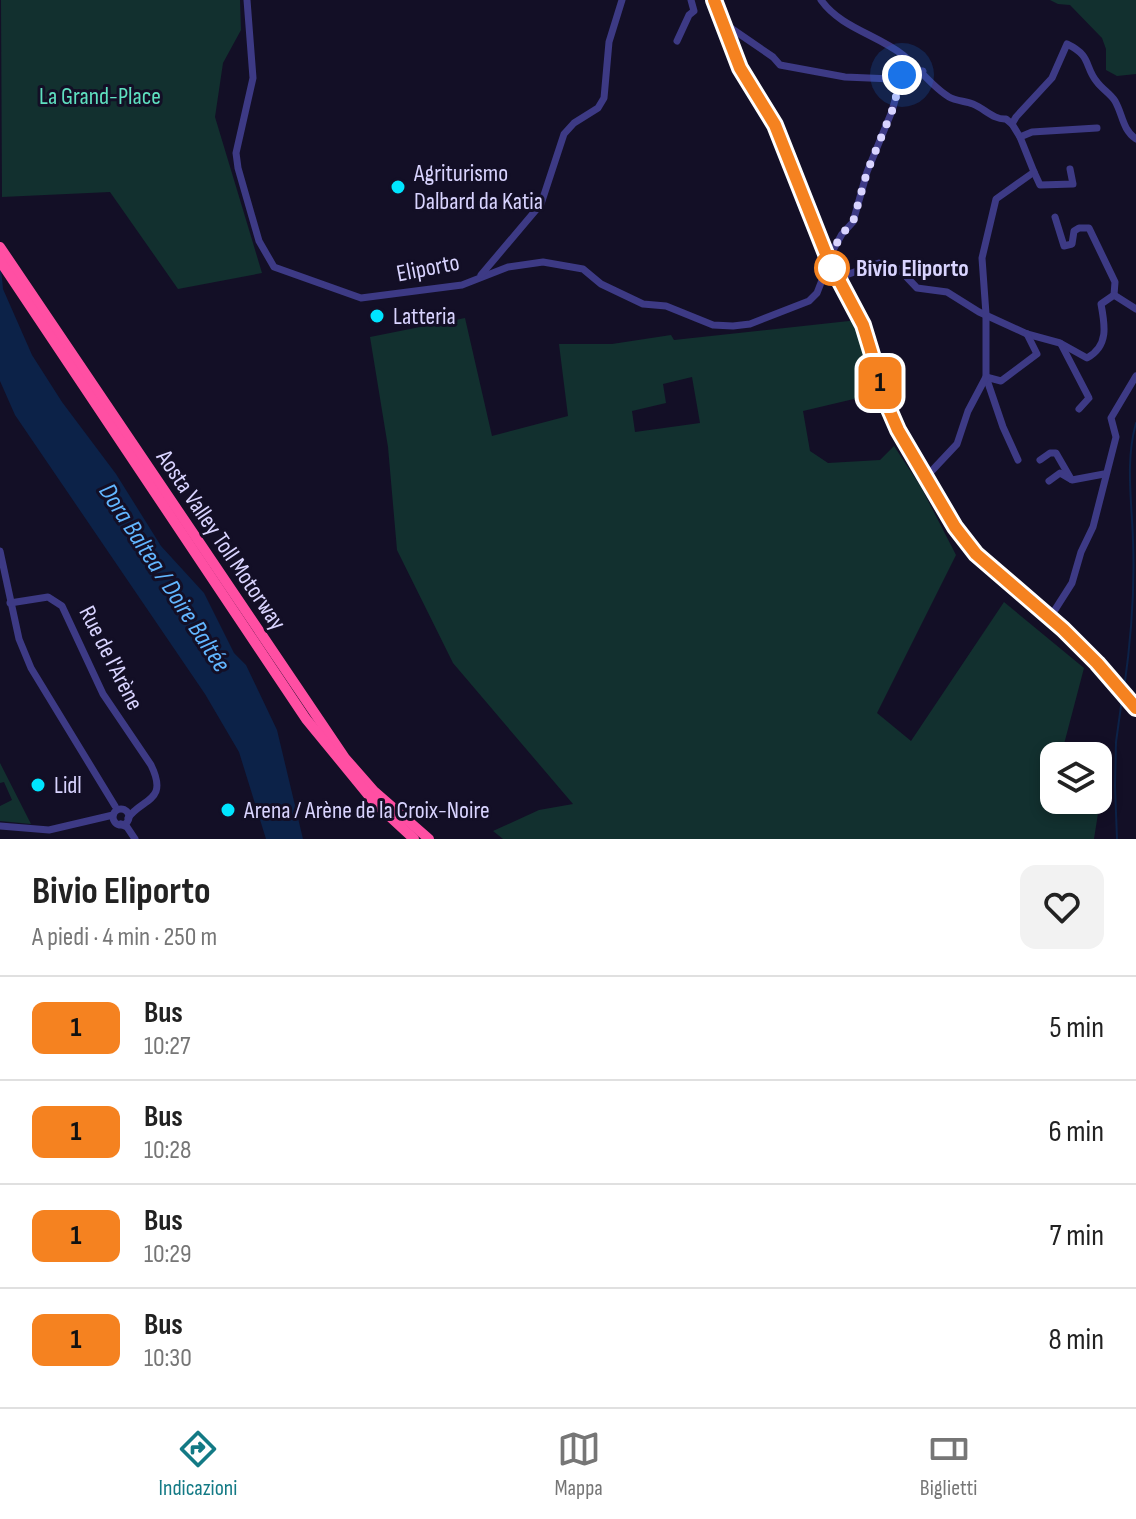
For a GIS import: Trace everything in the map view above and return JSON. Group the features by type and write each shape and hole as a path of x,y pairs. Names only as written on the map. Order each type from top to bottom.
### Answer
{"highway":[{"name":"Aosta Valley Toll Motorway","path":"0,247 69,358 306,719 374,802 414,839"},
{"name":"Aosta Valley Toll Motorway","path":"0,261 345,758 374,791 429,839"}],"main road":[{"path":"714,0 740,68 775,125 830,263 863,325 888,407 964,541 1051,616 1134,706"}],"street":[{"name":"Eliporto","path":"247,0 253,78 236,153 259,241 274,267 361,298 448,288 508,267 543,262 583,269 601,284 643,304 666,306 713,325 750,324 809,301 817,293 842,234 853,222 867,172 892,111 902,75"},
{"path":"480,277 544,198 564,134 574,123 598,108 604,98 609,42 622,0"},
{"path":"677,41 694,11 691,0"},
{"path":"821,0 830,12 900,53 947,96 972,103 1012,124 1040,185 1073,184 1070,169"},
{"path":"721,22 780,65 845,77 892,79 923,71"},
{"path":"1012,124 1023,107 1052,78 1067,44 1077,49 1089,62 1094,79 1115,101 1129,134 1136,139"},
{"path":"1020,137 1032,132 1097,128"},
{"path":"1018,460 986,377 982,258 996,199 1034,172"},
{"path":"1055,217 1064,246 1072,244 1074,231 1089,228 1115,282 1114,295"},
{"path":"838,278 879,263 899,269 917,288 947,292 1027,334 1060,343 1087,358 1096,353 1105,338 1101,304 1114,295"},
{"path":"1114,295 1136,309"},
{"path":"986,377 1001,381 1037,354 1027,334"},
{"path":"1060,343 1089,398 1079,409"},
{"path":"1051,616 1072,583 1081,552 1093,527 1104,474 1116,437 1111,418 1136,376"},
{"path":"926,477 957,444 968,411 986,377"},
{"path":"1040,460 1050,453 1056,453 1072,480"},
{"path":"1049,481 1060,473 1072,480 1104,474"},
{"path":"0,551 19,639 33,672 135,839"},
{"name":"Rue de l'Arène","path":"10,603 48,597 57,601 66,612 103,694 157,777 156,788 145,805 121,816"},
{"path":"0,826 49,830 121,816"}],"green space":[{"name":"La Grand-Place","path":"1,0 240,0 241,30 223,63 215,117 262,273 178,289 110,192 2,197"},
{"path":"1050,0 1136,0 1136,74 1117,76 1106,70 1106,49 1102,38 1070,5"},
{"path":"465,318 492,436 568,416 559,344 612,344 671,335 674,340 858,320 875,394 803,411 810,451 828,463 880,460 894,446 921,487 956,555 877,713 911,741 1004,602 1084,668 1065,742 1040,742 1040,814 1098,814 1094,839 503,839 493,831 539,810 573,804 453,663 397,550 388,447 370,337","holes":["692,377 700,423 635,432 632,411 666,403 663,384"]},
{"path":"0,763 31,824 0,821 0,806 12,800 4,782 0,783"}],"water":[{"name":"Dora Baltea / Doire Baltée","path":"0,257 3,289 32,355 62,402 116,474 161,546 204,593 234,653 246,665 277,730 303,839 266,839 239,752 205,694 15,415 0,381"}],"waterway":[{"path":"1124,689 1133,597 1130,467 1136,423"},
{"path":"1117,839 1116,742 1122,699"}],"bus line":[{"name":"1","path":"714,0 740,68 775,125 828,259 863,325 898,430 955,527 976,554 1039,606 1097,663 1136,708"}],"place":[{"name":"Agriturismo Dalbard da Katia","path":"398,187"},
{"name":"Bivio Eliporto","path":"832,268"},
{"name":"Latteria","path":"377,316"},
{"name":"Lidl","path":"38,785"},
{"name":"Arena / Arène de la Croix-Noire","path":"228,810"}],"route":[{"path":"832,268 828,259 853,222 867,172 892,111 902,75"}]}
